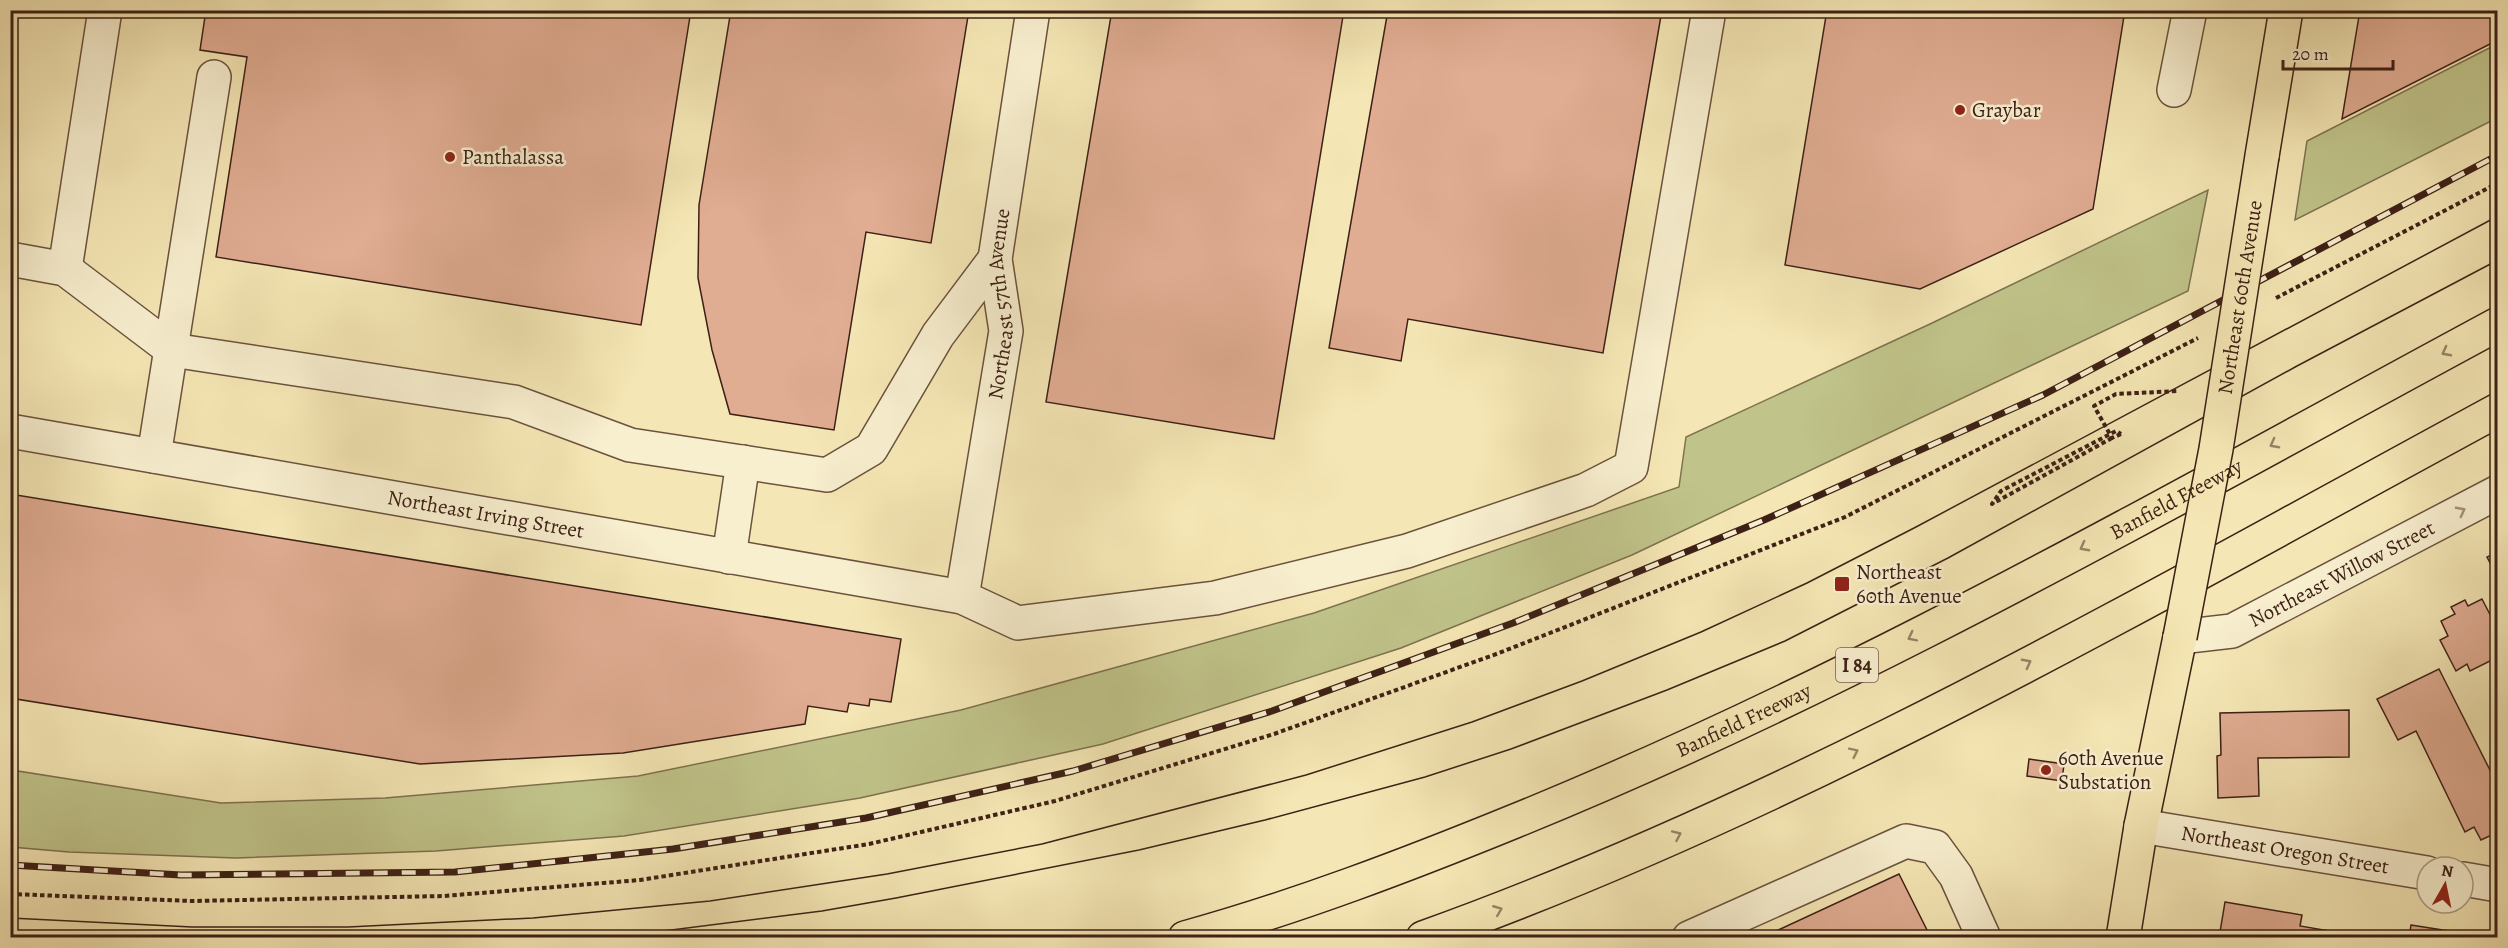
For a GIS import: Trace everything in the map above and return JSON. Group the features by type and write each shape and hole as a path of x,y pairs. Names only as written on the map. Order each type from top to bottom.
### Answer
{"main road":[{"name":"Northeast 60th Avenue","path":"2123,938 2141,826 2218,438 2286,10"},
{"name":"Banfield Freeway","path":"1185,938 1325,894 1453,847 1695,744 1817,685 2052,565 2498,324"},
{"path":"1423,938 1607,866 1727,813 1851,753 2084,633 2498,410"}],"street":[{"path":"65,269 105,10"},
{"name":"Northeast 57th Avenue","path":"962,597 1006,331 995,259 1033,10"},
{"name":"Northeast Irving Street","path":"10,431 962,597 1018,623 1215,598 1407,551 1586,490 1631,467 1709,10"},
{"path":"2174,90 2190,10"},
{"path":"154,456 214,77"},
{"path":"10,259 65,269 172,350 514,402 630,445 827,476 871,448 938,335 995,259"},
{"path":"729,556 743,462"},
{"name":"Northeast Willow Street","path":"2180,638 2232,631 2498,492"},
{"name":"Northeast Oregon Street","path":"2141,826 2415,871"},
{"path":"1689,938 1906,841 1935,847 1956,876 1984,938"},
{"path":"2475,881 2498,885"}],"path":[{"path":"2275,298 2498,183"},
{"path":"10,894 192,901 433,896 640,880 869,844 1055,801 1274,734 1499,653 1845,517 2201,336"},
{"path":"2112,438 2094,406 2116,394 2178,391"},
{"path":"2116,431 2121,434 2112,438 1992,504 2001,491 2116,431"}],"green space":[{"path":"2497,44 2497,118 2295,220 2307,141"},
{"path":"2208,190 2188,291 1632,555 1401,648 1103,744 860,798 624,836 436,851 236,858 69,852 11,847 11,770 221,803 385,798 638,776 961,710 1314,613 1679,487 1686,437 1930,324"}],"building":[{"name":"Panthalassa","path":"206,10 691,10 641,325 216,257 247,57 200,50"},
{"path":"731,10 969,10 931,243 866,232 834,430 730,414 712,350 698,278 699,205"},
{"path":"1112,10 1344,10 1274,439 1046,402"},
{"path":"1388,10 1662,10 1603,353 1408,319 1401,361 1329,348"},
{"name":"Graybar","path":"1827,10 2125,10 2093,209 1920,289 1785,265"},
{"path":"2360,10 2498,10 2498,40 2342,119"},
{"path":"10,494 901,639 891,702 870,699 869,706 849,703 847,712 808,706 805,724 623,753 420,764 10,698"},
{"path":"2498,552 2498,578 2487,557"},
{"path":"2482,599 2498,630 2498,657 2470,671 2467,664 2456,671 2440,640 2448,636 2441,621 2455,614 2451,607 2465,600 2468,606"},
{"path":"2439,669 2498,786 2498,832 2481,840 2474,827 2465,832 2416,731 2398,740 2377,699"},
{"path":"2349,710 2349,757 2258,758 2259,796 2218,798 2217,756 2221,755 2220,713"},
{"name":"60th Avenue Substation","path":"2029,759 2064,764 2062,781 2027,776"},
{"path":"1899,874 1931,938 1761,938"},
{"path":"2225,902 2302,915 2300,926 2330,931 2329,938 2219,938"},
{"path":"2411,925 2487,937 2487,938 2409,938"}],"tram line":[{"path":"10,918 192,927 348,927 533,918 710,901 887,874 1042,844 1306,775 1472,722 1582,681 1701,632 1807,583 2498,216"},
{"path":"608,938 822,911 1139,850 1265,820 1425,777 1511,749 1667,690 1785,641 1948,558 2297,366 2498,260"}],"railway":[{"path":"10,865 181,875 455,872 673,849 866,818 1073,771 1272,711 1513,623 1764,520 2043,395 2498,155"}],"place":[{"name":"Graybar","path":"1960,110"},
{"name":"Panthalassa","path":"450,157"},
{"name":"Northeast 60th Avenue","path":"1842,584"},
{"name":"60th Avenue Substation","path":"2046,770"}]}
